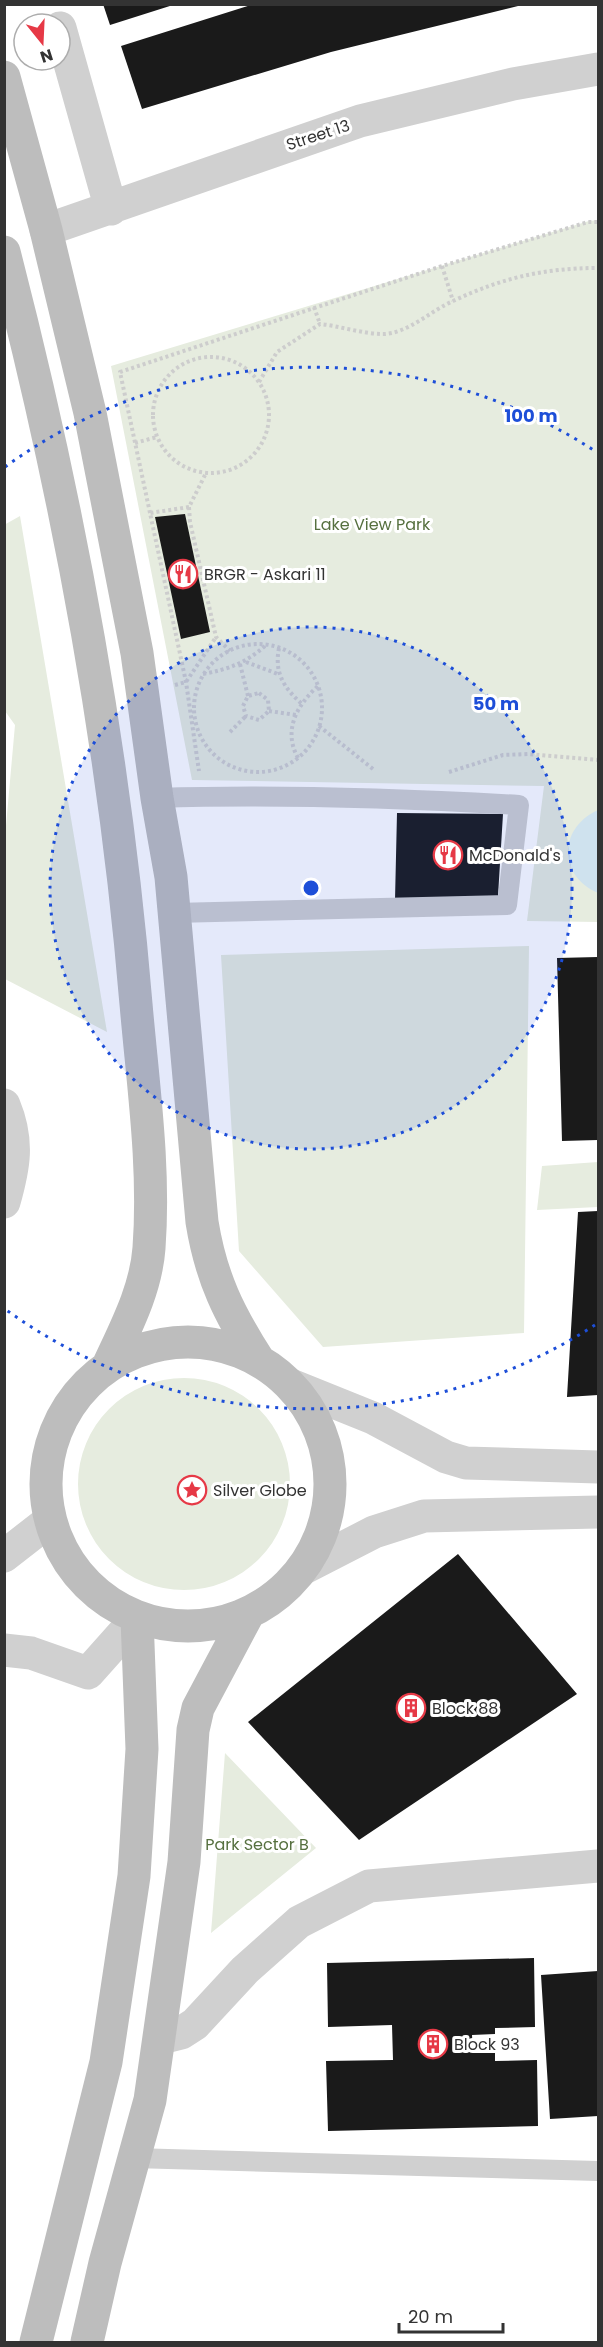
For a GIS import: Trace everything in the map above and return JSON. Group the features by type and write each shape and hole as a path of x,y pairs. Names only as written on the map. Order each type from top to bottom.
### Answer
{"street":[{"name":"Street 13","path":"46,230 265,152 360,121 513,84 598,69"},
{"path":"72,70 111,208"},
{"path":"4,77 46,230 90,413 137,653 157,798 171,877 207,1254 230,1316 259,1361"},
{"path":"4,252 37,378 68,521 99,693 130,928 150,1169 149,1251 136,1304 108,1366"},
{"path":"4,1105 11,1121 15,1165 4,1202"},
{"path":"291,1385 311,1412 324,1442 330,1475 328,1508 319,1541 302,1569 286,1587 248,1614 221,1623 192,1627 164,1625 137,1618 107,1602 81,1580 62,1552 49,1521 44,1486 48,1451 61,1418 81,1389 108,1366 144,1348 183,1342 223,1346 259,1361 291,1385 373,1418 446,1457 466,1462 598,1467"},
{"path":"302,1569 382,1528 424,1516 598,1512"},
{"path":"4,1556 49,1521"},
{"path":"87,2343 133,2158 150,2100 161,2038 184,1862 193,1730 198,1708 248,1614"},
{"path":"4,1650 31,1653 88,1673 137,1618"},
{"path":"36,2343 106,2062 134,1876 142,1749 137,1618"},
{"path":"161,2038 181,2032 195,2024 245,1970 299,1922 369,1886 598,1866"}],"lane":[{"path":"157,798 249,795 398,798 519,806 507,905 174,913"},
{"path":"133,2158 598,2171"}],"path":[{"path":"207,776 200,772 197,764 186,682 120,372 442,266 588,222 598,222"},
{"path":"442,266 453,301"},
{"path":"259,382 277,352 320,324 384,334 405,327 453,301 525,273 568,268 598,268"},
{"path":"314,307 320,324"},
{"path":"186,350 189,361"},
{"path":"215,357 240,364 259,382 270,413 262,445 238,468 205,474 180,466 162,448 152,424 154,398 167,376 189,361 215,357"},
{"path":"135,443 157,437"},
{"path":"205,474 189,507 199,566 216,637 230,651"},
{"path":"150,513 189,507"},
{"path":"166,687 186,682 216,637"},
{"path":"248,645 266,645 279,648 295,657 309,669 318,686 322,712 320,726 311,744 298,758 274,770 248,772 231,767 215,757 204,743 196,727 193,709 196,691 203,674 215,661 230,651 248,645"},
{"path":"203,674 246,662 266,645"},
{"path":"279,648 276,663 285,689 302,704"},
{"path":"246,662 279,674"},
{"path":"240,664 248,696 243,706 246,716"},
{"path":"186,682 196,691"},
{"path":"298,758 290,743 296,715 302,704 318,686"},
{"path":"248,696 259,693 268,700 269,711"},
{"path":"269,711 296,715"},
{"path":"246,716 259,720 269,711"},
{"path":"230,732 246,716"},
{"path":"320,726 371,768 382,771"},
{"path":"440,774 503,756 528,754 598,760"}],"green space":[{"name":"Lake View Park","path":"598,220 598,922 527,921 544,786 192,780 111,366"},
{"path":"20,516 107,1032 5,979 4,848 15,725 5,711 4,525"},
{"path":"529,946 524,1333 323,1347 239,1251 221,955"},
{"path":"598,1162 598,1207 537,1210 542,1166"},
{"path":"174,1378 194,1378 215,1382 234,1390 259,1409 272,1425 282,1443 288,1463 290,1484 288,1505 282,1525 272,1543 259,1559 234,1578 215,1586 194,1590 174,1590 153,1586 134,1578 102,1551 90,1534 82,1515 78,1494 78,1474 82,1453 90,1434 117,1402 134,1390 153,1382"},
{"name":"Park Sector B","path":"225,1753 316,1848 211,1933"}],"water":[{"path":"598,810 598,893 585,885 576,875 570,864 568,852 570,840 576,828 585,818"}],"building":[{"path":"103,4 173,4 173,5 110,25"},
{"path":"254,4 522,5 331,52 142,109 121,46"},
{"name":"BRGR - Askari 11","path":"185,514 210,632 181,639 155,517"},
{"name":"McDonald's","path":"397,813 503,814 498,896 395,900"},
{"path":"598,957 598,1140 562,1141 557,958"},
{"path":"598,1211 598,1395 567,1397 578,1212"},
{"name":"Block 88","path":"458,1554 577,1694 359,1840 248,1722"},
{"name":"Block 93","path":"534,1958 535,2027 495,2028 495,2034 472,2035 473,2053 495,2053 495,2061 537,2060 538,2126 328,2131 326,2061 393,2060 392,2025 328,2027 327,1963"},
{"path":"598,1971 598,2116 550,2119 541,1975"}],"place":[{"name":"BRGR - Askari 11","path":"183,574"},
{"name":"McDonald's","path":"448,855"},
{"name":"Silver Globe","path":"192,1490"},
{"name":"Block 88","path":"411,1708"},
{"name":"Block 93","path":"433,2044"}]}
